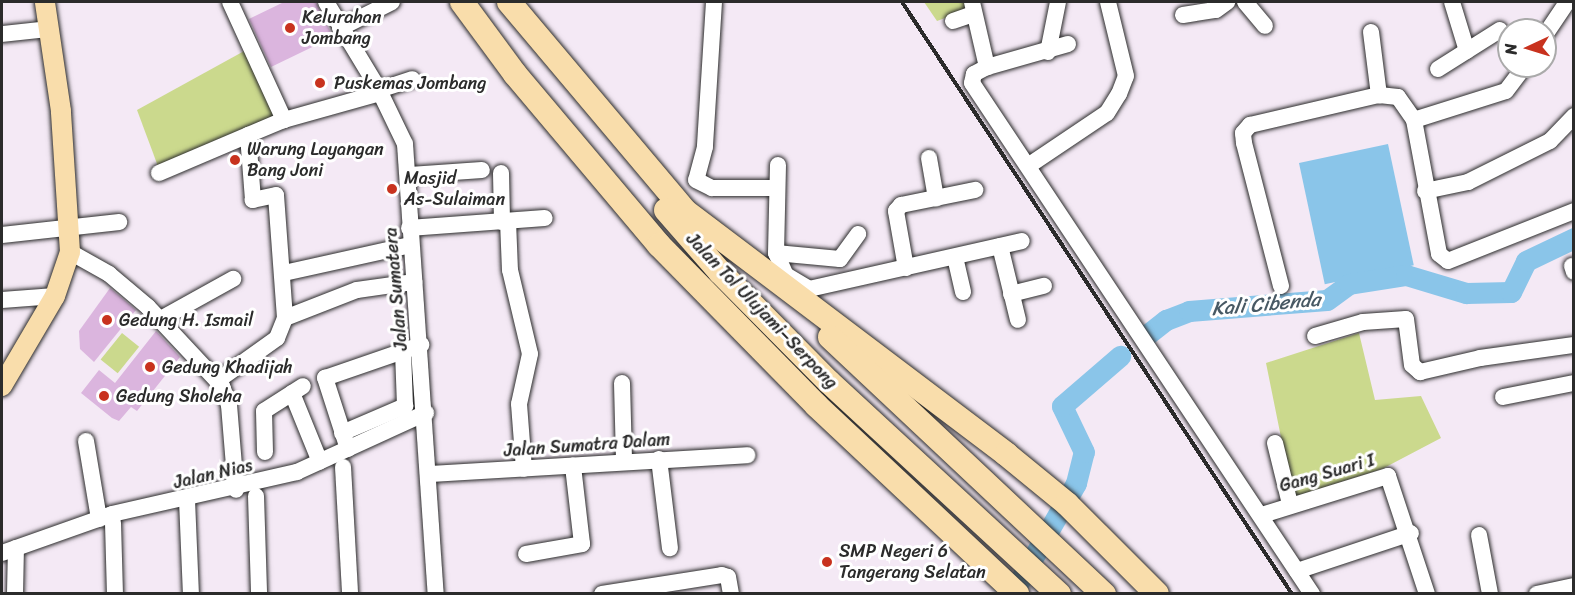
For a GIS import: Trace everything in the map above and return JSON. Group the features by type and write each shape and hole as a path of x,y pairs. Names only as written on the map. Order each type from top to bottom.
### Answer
{"highway":[{"name":"Jalan Tol Ulujami–Serpong","path":"462,2 515,74 659,245 974,561 1017,594"},
{"name":"Jalan Tol Ulujami–Serpong","path":"493,2 720,272 829,382 1059,594"},
{"path":"509,2 685,211 761,272 887,362 1006,454 1067,504 1156,594"},
{"path":"761,272 1104,594"},
{"path":"974,561 996,594"}],"main road":[{"path":"2,386 56,296 70,252 71,225 45,2"}],"street":[{"path":"230,2 284,120"},
{"name":"Jalan Sumatera","path":"326,2 380,92 405,144 410,175 410,245 421,345 436,594"},
{"path":"340,28 392,2"},
{"path":"714,2 705,147 696,180 712,188 776,188"},
{"path":"1048,52 1058,2"},
{"path":"1028,166 1107,113 1119,94 1126,76 1108,2"},
{"path":"1183,15 1211,11 1227,2"},
{"path":"1245,2 1265,26"},
{"path":"1452,2 1467,51"},
{"path":"1556,18 1567,2"},
{"path":"954,21 972,8 987,67"},
{"path":"2,34 49,29"},
{"path":"1371,32 1378,95"},
{"path":"1438,69 1497,32"},
{"path":"1068,45 1048,52 1024,54 987,67 974,74 972,82 1262,515 1312,594"},
{"path":"1414,120 1495,96 1506,91 1516,78"},
{"path":"159,173 284,120 380,92 412,79"},
{"path":"1281,286 1244,143 1246,127 1378,95 1398,97 1414,120 1425,191 1439,254 1451,261 1574,212"},
{"path":"1425,191 1468,182 1540,146 1556,137 1574,116"},
{"path":"217,381 277,338 285,318 284,273 276,195 253,201 248,135"},
{"path":"929,158 936,198"},
{"path":"778,165 776,253 786,275 809,289 1022,241"},
{"path":"410,175 482,170"},
{"path":"501,173 510,270 530,354 519,404 524,469"},
{"path":"906,268 896,211 901,205 975,190"},
{"path":"410,228 545,218"},
{"path":"2,235 71,225 119,222"},
{"path":"776,253 840,259 858,234"},
{"path":"284,273 410,245"},
{"path":"1000,246 1017,320"},
{"path":"70,252 109,274 159,320 217,381 229,405 236,490"},
{"path":"955,257 963,292"},
{"path":"159,320 233,279"},
{"path":"285,318 357,290 414,282"},
{"path":"1011,294 1044,286"},
{"path":"2,300 56,296"},
{"path":"1315,336 1363,322 1406,319 1412,365 1420,372 1480,358 1574,345"},
{"path":"348,449 325,378 421,345"},
{"path":"342,433 405,406 403,351"},
{"path":"1503,397 1574,382"},
{"path":"622,383 624,460"},
{"path":"265,452 262,414 298,389 320,462"},
{"name":"Jalan Nias","path":"9,550 106,521 236,490 320,462 426,413"},
{"path":"86,441 106,521 115,594"},
{"path":"1275,443 1290,504"},
{"name":"Jalan Sumatra Dalam","path":"430,474 573,466 624,460 747,455"},
{"path":"659,459 670,548"},
{"path":"526,554 582,544 573,466"},
{"path":"343,467 350,594"},
{"name":"Gang Suari I","path":"1262,515 1290,504 1388,476 1410,533 1427,594"},
{"path":"256,496 259,594"},
{"path":"187,500 191,594"},
{"path":"1297,571 1410,533"},
{"path":"1479,535 1490,594"},
{"path":"9,550 15,594"},
{"path":"602,594 682,588 722,575 730,587"},
{"path":"1537,594 1574,586"}],"green space":[{"path":"924,2 967,2 969,9 937,21"},
{"path":"246,50 275,119 159,169 137,110"},
{"path":"122,333 139,347 118,373 101,359"},
{"path":"1359,333 1375,400 1421,396 1441,438 1382,469 1293,497 1266,363"}],"water":[{"path":"1388,144 1414,265 1325,284 1299,163"}],"building":[{"name":"Kelurahan Jombang","path":"284,2 316,2 333,37 271,67 249,19"},
{"name":"Gedung H. Ismail","path":"110,288 136,310 94,362 80,349 79,331"},
{"name":"Gedung Khadijah","path":"156,331 180,357 137,411 131,407 119,421 112,418 81,393 99,370 115,383"}],"waterway":[{"name":"Kali Cibenda","path":"1148,334 1166,320 1189,311 1327,300 1349,284 1406,275 1466,293 1511,292 1526,261 1574,238"},
{"name":"Kali Cibenda","path":"1012,594 1076,483 1084,452 1062,406 1120,356"}],"railway":[{"path":"902,2 1292,594"}],"place":[{"name":"Kelurahan Jombang","path":"290,28"},
{"name":"Puskemas Jombang","path":"320,83"},
{"name":"Warung Layangan Bang Joni","path":"235,160"},
{"name":"Masjid As-Sulaiman","path":"392,189"},
{"name":"Gedung H. Ismail","path":"107,320"},
{"name":"Gedung Khadijah","path":"150,367"},
{"name":"Gedung Sholeha","path":"104,396"},
{"name":"SMP Negeri 6 Tangerang Selatan","path":"827,562"}]}
